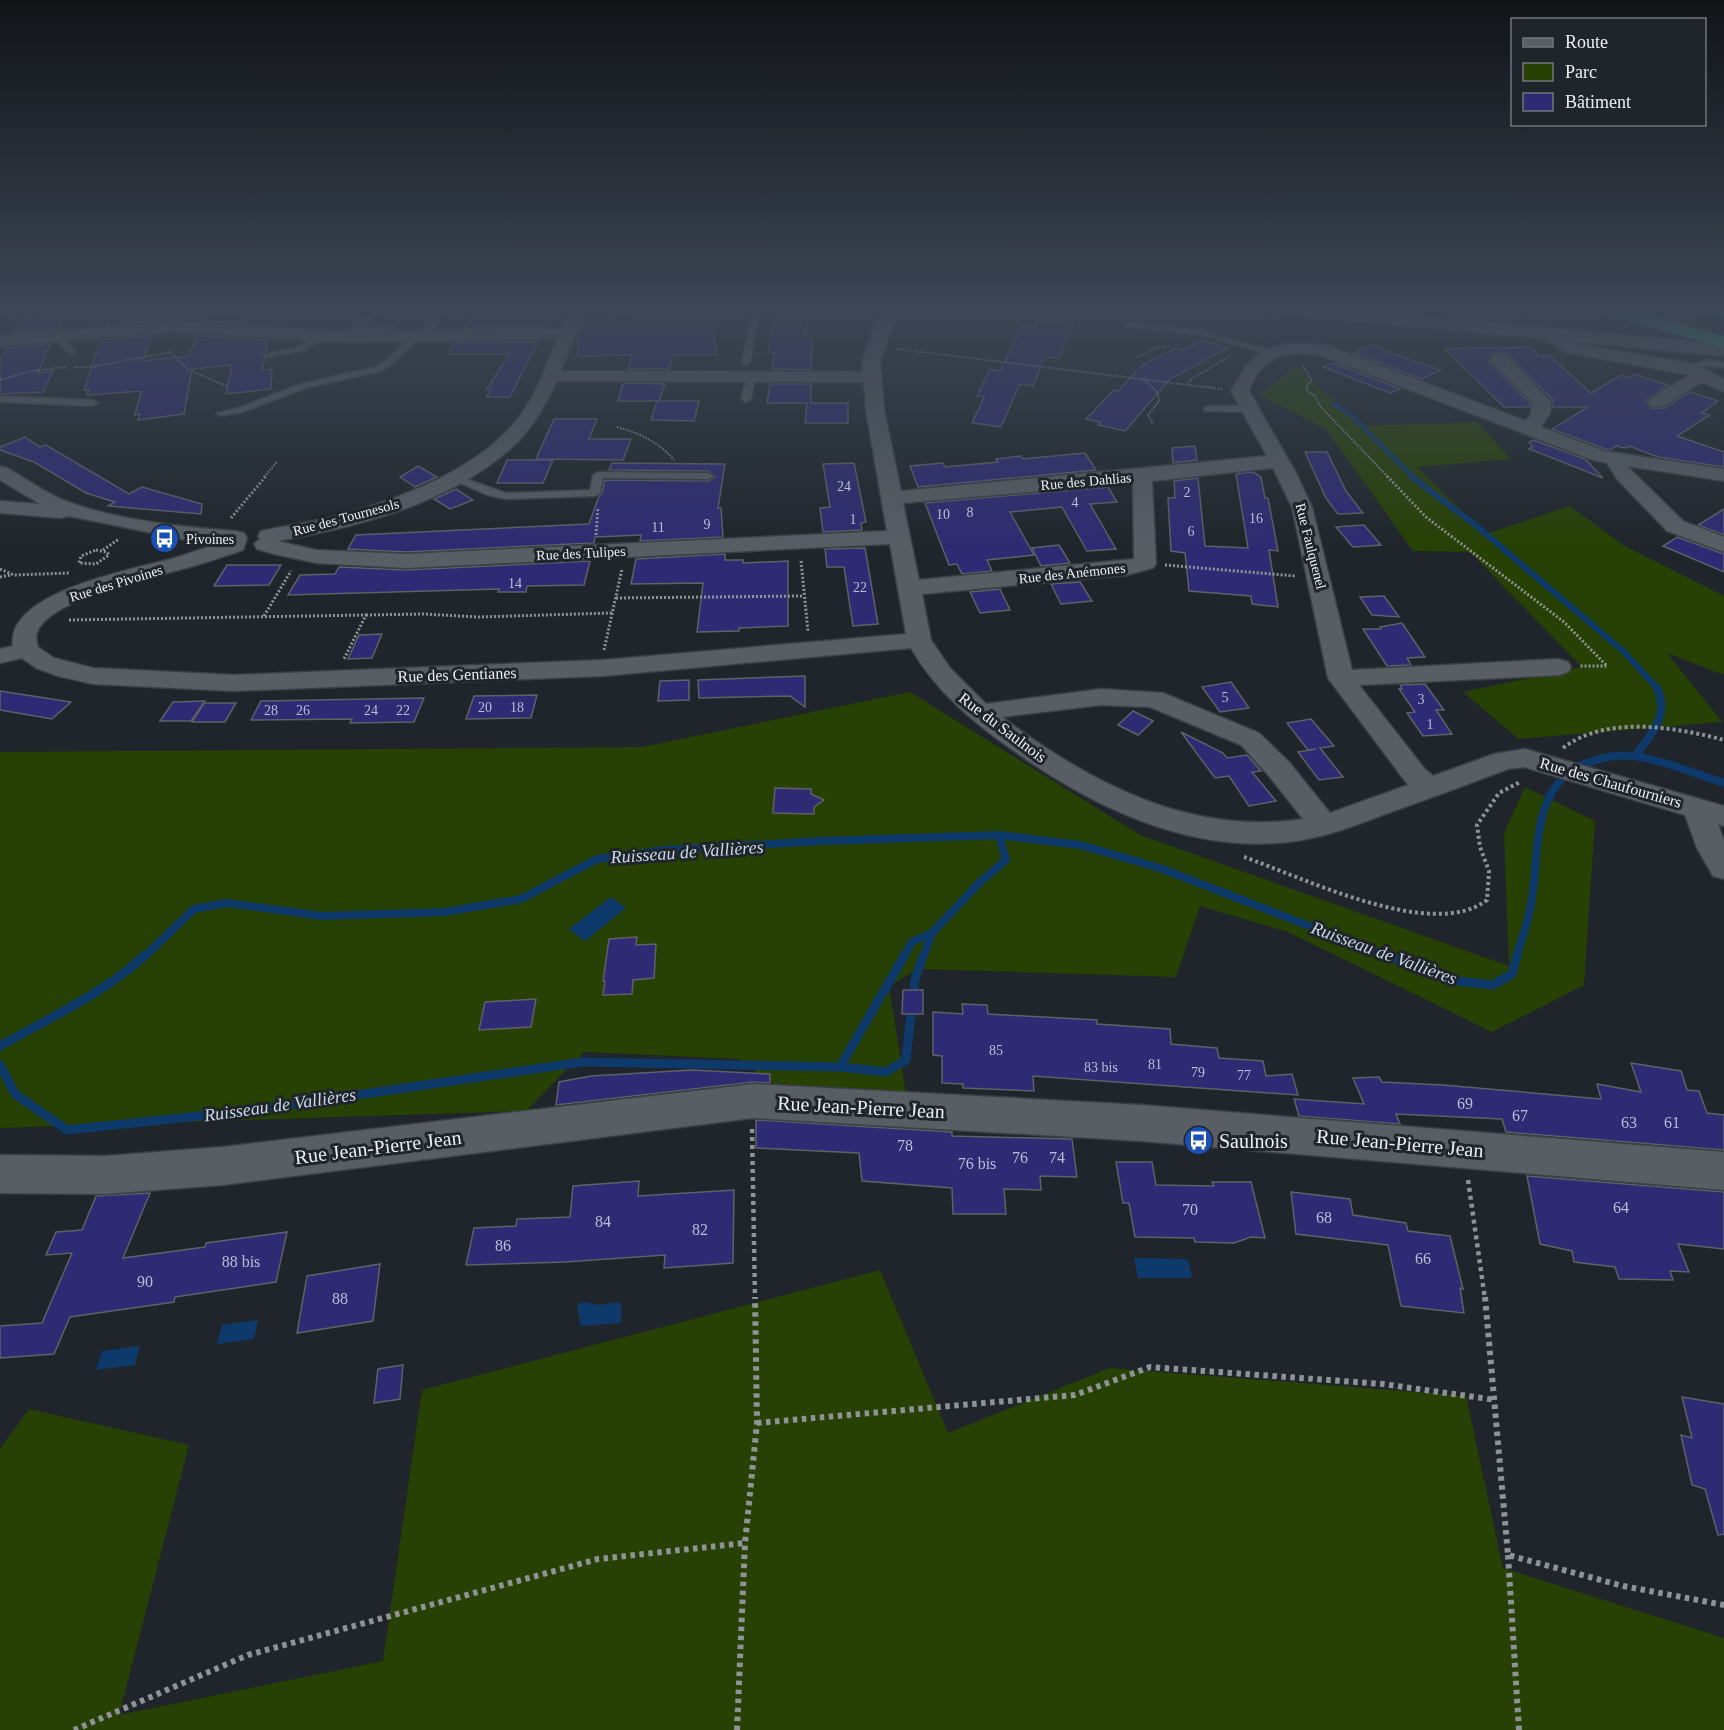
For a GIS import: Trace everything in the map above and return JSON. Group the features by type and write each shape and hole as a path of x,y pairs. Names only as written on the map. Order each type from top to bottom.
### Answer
{"main road":[{"name":"Rue Jean-Pierre Jean","path":"2,1178 105,1175 222,1166 753,1101 1141,1123 1724,1171"}],"street":[{"name":"Rue des Tournesols","path":"267,540 411,499 454,478 496,451 511,437 531,412 541,391"},
{"name":"Rue du Saulnois","path":"874,391 875,410 919,640 945,682 983,714 1051,764 1104,795 1160,816 1192,824 1253,832 1280,832 1324,826 1429,788"},
{"path":"1243,391 1245,400"},
{"path":"1430,391 1617,460 1724,476"},
{"path":"1529,429 1536,422 1543,407 1542,402 1530,391"},
{"path":"1657,402 1671,391"},
{"name":"Rue Faulquenel","path":"1245,400 1302,507 1341,678 1414,775 1429,788"},
{"path":"1617,460 1617,466 1624,475 1675,526 1724,545"},
{"name":"Rue des Dahlias","path":"893,498 1279,461"},
{"path":"0,472 53,502 79,513"},
{"name":"Rue des Anémones","path":"910,588 1127,568 1146,563 1143,483 1140,476"},
{"path":"0,507 79,513 228,540 247,547 267,540"},
{"name":"Rue des Tulipes","path":"267,540 304,553 406,561 899,537"},
{"name":"Rue des Pivoines","path":"31,622 60,600 103,584 179,564 228,540"},
{"path":"0,657 26,650 25,632 31,622"},
{"name":"Rue des Gentianes","path":"26,650 45,663 93,676 203,682 603,668 919,640"},
{"path":"1341,678 1558,667"},
{"path":"983,714 998,709 1101,697 1154,699 1250,739 1279,769 1324,826"},
{"name":"Rue des Chaufourniers","path":"1429,788 1504,760 1525,758 1710,811"},
{"path":"1710,811 1712,848 1724,868"}],"lane":[{"path":"221,413 240,410 291,391"},
{"path":"746,399 747,391"},
{"path":"0,399 93,404"},
{"path":"1208,409 1245,400"},
{"path":"454,478 491,493 506,496 595,493 598,475 708,476"}],"path":[{"path":"1153,424 1148,415 1159,401 1156,391"},
{"path":"1210,391 1245,400"},
{"path":"1307,391 1315,396 1320,406 1426,517 1564,622 1607,666 1558,667"},
{"path":"617,427 635,431 666,451 675,462 671,475"},
{"path":"228,540 277,462"},
{"path":"595,493 599,496 595,552"},
{"path":"801,542 803,596 812,650"},
{"path":"96,550 103,550 109,555 99,563 92,565 79,563 81,556 96,550"},
{"path":"603,668 602,659 626,551"},
{"path":"264,616 304,553"},
{"path":"1146,563 1320,578"},
{"path":"0,569 14,575"},
{"path":"0,577 73,573 99,577 103,584"},
{"path":"616,598 803,596"},
{"path":"31,622 264,616 478,616 612,613"},
{"path":"334,679 366,615"},
{"path":"1234,854 1348,896 1409,909 1449,914 1474,909 1487,900 1489,871 1480,847 1477,825 1499,793 1531,778 1578,737 1621,727 1666,730 1724,740"},
{"path":"737,1730 745,1543 757,1423 753,1101"},
{"path":"1462,1149 1477,1231 1497,1400 1519,1730"},
{"path":"757,1423 1075,1395 1150,1367 1383,1384 1497,1400"},
{"path":"74,1730 248,1655 598,1559 745,1543"},
{"path":"1508,1555 1623,1586 1724,1605"}],"green space":[{"path":"1265,391 1323,391 1359,426 1477,422 1511,459 1417,467 1486,534 1570,506 1623,545 1724,596 1724,675 1667,653 1722,722 1519,739 1463,692 1582,667 1470,552 1413,551 1326,429 1259,395"},
{"path":"910,692 1140,835 1509,966 1504,833 1525,787 1595,821 1584,985 1492,1032 1288,932 1200,906 1176,977 917,969 889,986 906,1094 780,1088 739,1059 584,1052 526,1111 0,1128 0,752 642,747"},
{"path":"880,1270 948,1433 1110,1368 1466,1396 1503,1568 1724,1638 1724,1730 0,1730 0,1449 29,1409 189,1445 119,1715 383,1661 422,1390"}],"water":[{"path":"611,897 626,908 585,941 569,929"},
{"path":"1134,1258 1188,1259 1192,1278 1138,1278"},
{"path":"588,1302 597,1305 621,1302 621,1323 581,1326 577,1304"},
{"path":"258,1320 254,1339 217,1344 222,1325"},
{"path":"140,1346 135,1365 96,1370 102,1351"}],"building":[{"path":"0,391 44,391 43,392 0,394"},
{"path":"89,391 188,391 184,414 138,420 140,414 135,415 141,391 87,395"},
{"path":"227,391 255,391 226,394"},
{"path":"490,391 513,391 510,397 487,397"},
{"path":"621,391 663,391 659,401 699,401 694,421 651,420 657,401 618,401"},
{"path":"769,391 811,391 811,403 848,403 848,423 805,423 807,403 767,403"},
{"path":"980,391 1017,391 1001,427 972,423 984,397 977,396"},
{"path":"1113,391 1160,391 1125,431 1098,425 1100,422 1086,419"},
{"path":"1487,391 1517,391 1531,404 1530,407 1504,407"},
{"path":"1544,391 1588,391 1591,393 1595,391 1660,391 1646,401 1651,408 1664,408 1690,392 1718,401 1702,413 1710,415 1677,436 1724,452 1724,467 1658,457 1629,446 1605,449 1552,429 1588,407 1553,407 1553,400"},
{"path":"554,419 597,419 589,439 631,439 623,460 536,459"},
{"path":"25,437 40,447 46,445 129,494 142,487 202,504 201,514 108,506 115,502 86,493 34,462 0,450 0,447"},
{"path":"1533,440 1585,459 1603,478 1529,449 1533,447 1529,442"},
{"path":"1195,446 1197,460 1173,463 1172,448"},
{"path":"1305,452 1327,452 1346,491 1363,513 1338,514 1326,498"},
{"path":"1085,453 1096,470 918,487 910,466 943,463 945,467 998,462 996,459 1021,456 1023,459"},
{"path":"507,460 553,460 543,483 497,483"},
{"path":"612,463 725,464 718,508 721,508 723,537 640,541 641,535 595,537 594,543 406,552 348,549 356,535 589,524 605,480 708,481 715,477 708,471 609,470"},
{"path":"854,463 866,522 861,523 862,530 823,532 820,508 830,507 823,464"},
{"path":"418,466 437,477 415,487 400,477"},
{"path":"1253,472 1261,477 1265,498 1268,498 1278,551 1269,550 1278,607 1252,604 1251,596 1189,591 1185,553 1171,551 1168,498 1175,498 1174,481 1198,478 1205,546 1248,548 1236,474"},
{"path":"1108,487 1117,502 1090,504 1116,549 1087,551 1062,507 1010,512 1034,555 987,560 992,571 962,574 957,564 949,565 925,503"},
{"path":"456,489 473,500 450,509 434,499"},
{"path":"1724,509 1724,535 1698,525"},
{"path":"1364,525 1381,545 1353,547 1336,527"},
{"path":"1677,537 1724,554 1724,572 1663,546"},
{"path":"1059,545 1070,563 1041,566 1032,548"},
{"path":"865,548 878,624 853,626 844,567 827,567 825,549"},
{"path":"725,554 725,560 743,560 743,563 788,561 788,626 697,632 703,583 631,584 636,559"},
{"path":"590,561 584,585 527,586 526,592 498,592 499,589 288,595 300,575 335,574 339,567 406,570"},
{"path":"227,565 281,565 269,585 214,586"},
{"path":"1080,582 1092,601 1061,604 1051,584"},
{"path":"1000,589 1010,610 980,613 970,592"},
{"path":"1384,596 1399,617 1372,615 1360,597"},
{"path":"1402,623 1425,657 1407,658 1411,665 1387,666 1363,629 1381,629 1380,627"},
{"path":"382,634 372,658 348,659 359,635"},
{"path":"805,676 805,707 790,696 699,698 698,680"},
{"path":"689,680 689,700 658,701 660,681"},
{"path":"1231,682 1249,708 1220,712 1202,687"},
{"path":"1425,684 1444,710 1436,710 1452,734 1423,736 1407,713 1415,712 1399,689 1402,689 1400,685"},
{"path":"0,691 71,702 52,719 0,710"},
{"path":"537,695 531,718 466,719 474,696"},
{"path":"424,698 414,722 350,723 352,719 251,720 261,701"},
{"path":"205,701 191,721 160,721 173,702"},
{"path":"204,703 236,703 225,722 192,722"},
{"path":"1133,711 1153,721 1138,735 1118,725"},
{"path":"1311,719 1334,746 1320,748 1343,777 1319,780 1298,752 1316,749 1308,750 1287,723"},
{"path":"1181,732 1223,753 1227,758 1247,755 1261,771 1252,772 1276,801 1249,806 1229,776 1215,778"},
{"path":"775,788 811,789 811,794 824,800 814,807 814,814 773,813"},
{"path":"637,937 636,945 656,944 654,978 633,980 632,994 603,995 609,939"},
{"path":"903,990 923,990 923,1014 902,1014"},
{"path":"536,999 531,1027 479,1030 485,1002"},
{"path":"962,1004 987,1005 988,1014 1097,1020 1097,1024 1170,1029 1171,1044 1217,1048 1219,1058 1263,1061 1266,1076 1292,1074 1298,1095 1033,1076 1034,1091 963,1088 963,1084 942,1083 942,1056 933,1055 933,1012 963,1014"},
{"path":"1631,1063 1681,1071 1687,1090 1699,1091 1707,1113 1724,1115 1724,1150 1506,1132 1502,1119 1396,1114 1400,1124 1299,1116 1294,1099 1364,1104 1353,1078 1379,1077 1382,1082 1601,1099 1597,1084 1641,1092"},
{"path":"692,1070 770,1074 770,1083 753,1082 556,1105 559,1082 591,1076"},
{"path":"756,1120 952,1132 952,1136 1072,1139 1077,1177 1040,1176 1041,1190 1004,1189 1006,1214 953,1214 952,1188 862,1181 859,1153 756,1148"},
{"path":"1116,1162 1152,1162 1156,1185 1214,1186 1212,1182 1251,1182 1265,1238 1251,1237 1234,1243 1195,1242 1194,1238 1135,1237 1129,1203 1123,1203"},
{"path":"1527,1176 1724,1192 1724,1249 1678,1244 1689,1272 1670,1271 1673,1280 1619,1279 1615,1267 1574,1262 1572,1251 1540,1244"},
{"path":"639,1181 638,1196 734,1190 733,1263 664,1268 665,1255 565,1262 466,1265 474,1228 516,1226 517,1219 570,1217 573,1186"},
{"path":"1291,1192 1350,1199 1353,1215 1406,1223 1408,1231 1450,1236 1463,1289 1460,1288 1464,1313 1401,1306 1388,1245 1296,1234"},
{"path":"150,1193 123,1258 205,1247 206,1243 287,1232 276,1282 175,1297 174,1302 70,1317 54,1354 0,1358 0,1326 42,1323 72,1253 46,1255 56,1232 82,1230 96,1196"},
{"path":"380,1264 373,1321 297,1333 307,1276"},
{"path":"403,1365 400,1399 374,1403 378,1369"},
{"path":"1682,1397 1724,1404 1724,1534 1718,1535 1705,1489 1692,1485 1681,1435 1692,1438"}],"waterway":[{"path":"1334,404 1351,415 1413,477"},
{"path":"1411,476 1479,528 1624,652 1658,689"},
{"path":"1635,756 1660,716 1661,707 1657,688"},
{"name":"Ruisseau de Vallières","path":"1516,958 1530,912 1537,845 1545,806 1554,789 1566,775 1596,760 1626,756 1653,760 1724,783"},
{"name":"Ruisseau de Vallières","path":"143,958 194,909 227,903 322,916 445,912 521,899 597,859 664,850 821,841 999,835"},
{"name":"Ruisseau de Vallières","path":"932,933 980,882 1006,860 999,835"},
{"name":"Ruisseau de Vallières","path":"999,835 1080,845 1160,868 1392,958"},
{"name":"Ruisseau de Vallières","path":"903,958 912,942 932,933"},
{"name":"Ruisseau de Vallières","path":"923,958 932,933"},
{"name":"Ruisseau de Vallières","path":"0,1046 112,982 144,956"},
{"name":"Ruisseau de Vallières","path":"840,1067 904,956"},
{"name":"Ruisseau de Vallières","path":"840,1067 886,1072 906,1060 915,979 923,956"},
{"name":"Ruisseau de Vallières","path":"1388,956 1449,980 1493,985 1512,974 1517,956"},
{"name":"Ruisseau de Vallières","path":"0,1065 15,1094 67,1130 246,1111 583,1062 840,1067"}],"place":[{"name":"Pivoines","path":"165,539"},
{"name":"Saulnois","path":"1198,1141"}]}
